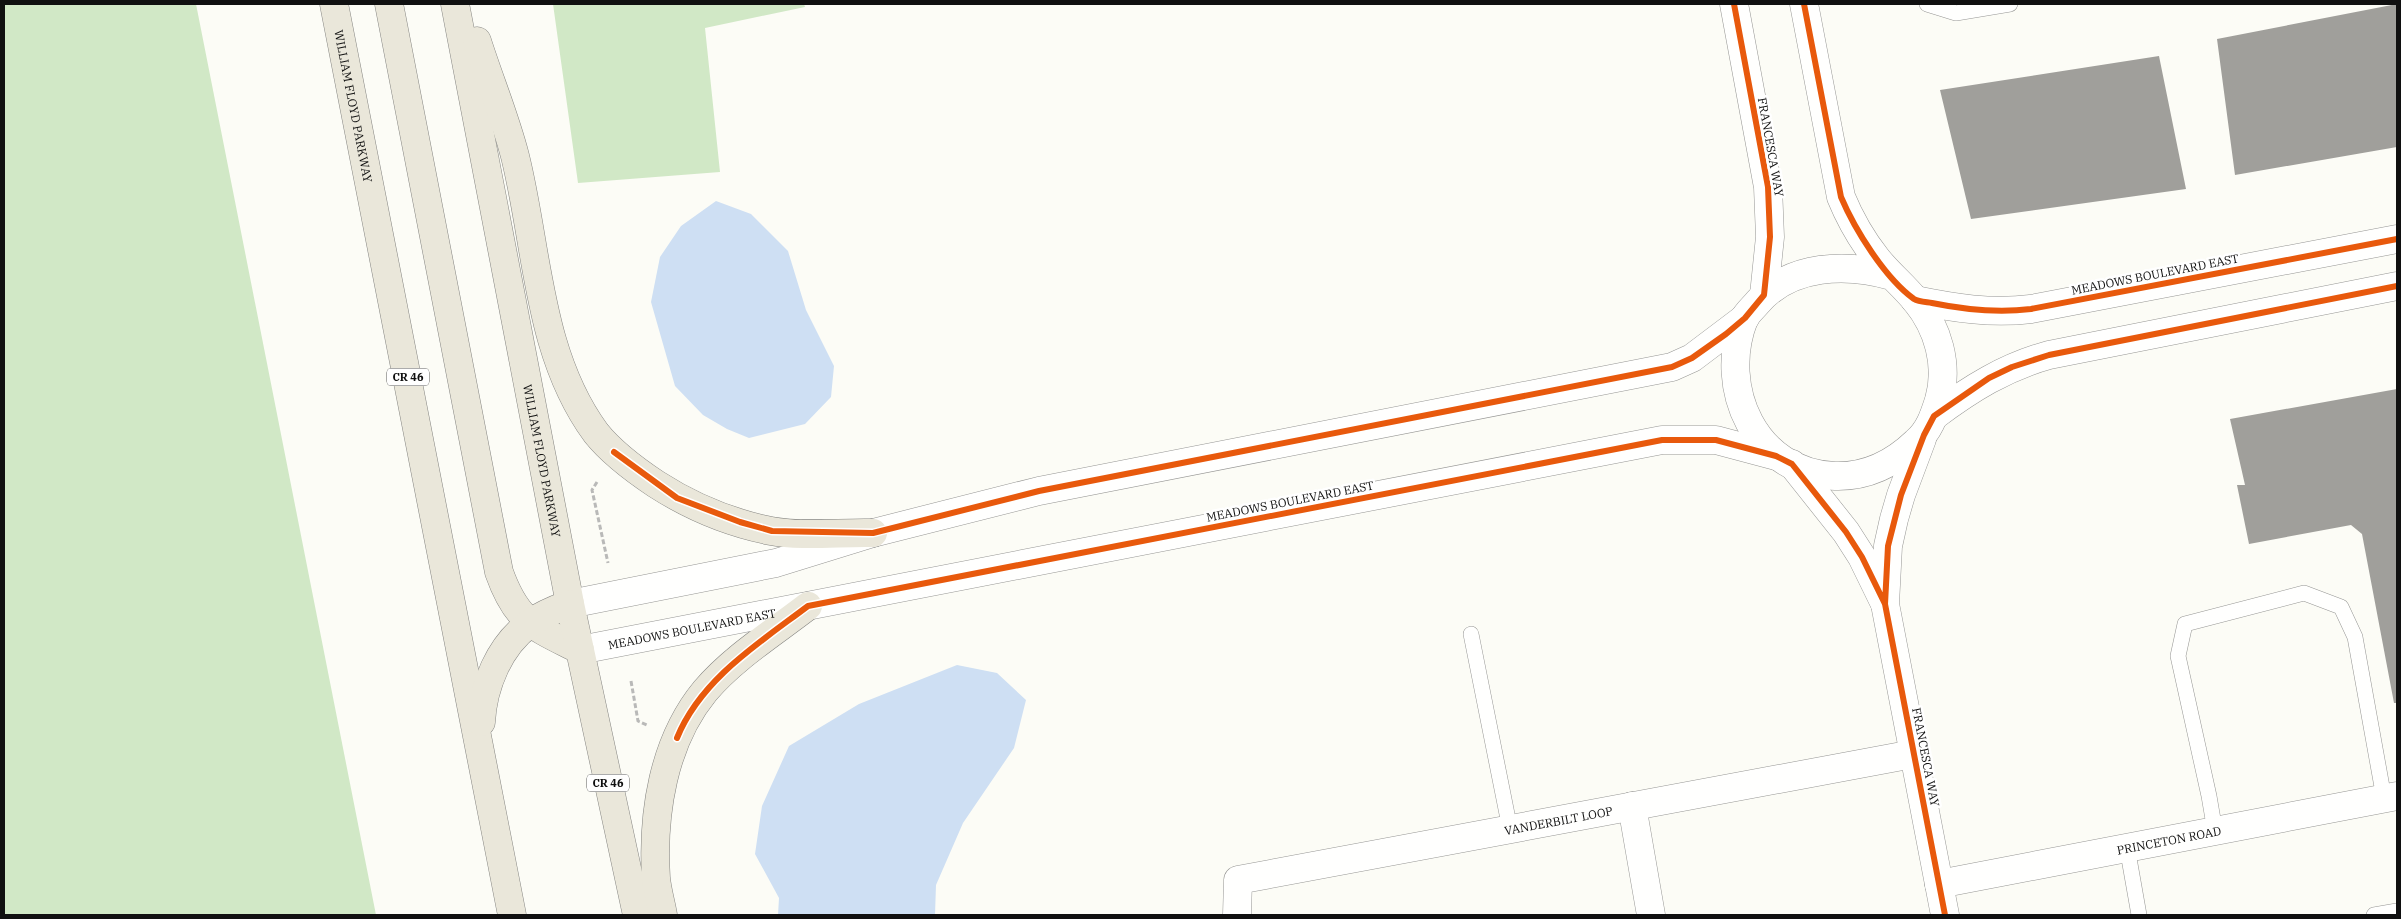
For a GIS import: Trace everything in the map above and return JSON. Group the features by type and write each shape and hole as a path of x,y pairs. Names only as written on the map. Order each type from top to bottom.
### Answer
{"highway":[{"name":"WILLIAM FLOYD PARKWAY","path":"334,4 512,915"},
{"path":"389,4 499,572 509,597 529,624 580,650"},
{"name":"WILLIAM FLOYD PARKWAY","path":"455,4 570,604 637,915"},
{"path":"464,4 515,155 544,303 559,364 578,404 597,433 614,452 649,480 677,498 710,512 772,531 873,533"},
{"path":"480,751 482,711 487,687 498,660 511,640 529,624 570,604"},
{"path":"663,915 656,879 658,816 664,773 681,730 705,691 740,658 808,606"}],"street":[{"name":"FRANCESCA WAY","path":"1734,4 1768,187 1770,237 1764,295"},
{"path":"1804,4 1841,197 1849,216 1862,238 1892,276"},
{"name":"MEADOWS BOULEVARD EAST","path":"1915,300 1964,309 2006,312 2031,309 2397,239"},
{"path":"570,604 776,563 873,533 1039,491 1672,367 1692,358 1709,346 1744,318 1764,295 1784,282 1828,268 1852,267 1892,276"},
{"name":"FRANCESCA WAY","path":"1892,276 1915,300 1928,318 1941,354 1943,373 1940,394 1929,426 1900,495 1888,546 1885,604 1945,915"},
{"path":"1929,426 1989,378 2040,357 2397,286"},
{"name":"FRANCESCA WAY","path":"1744,318 1736,364 1742,409 1753,428 1784,460 1846,532 1862,556 1885,604"},
{"name":"MEADOWS BOULEVARD EAST","path":"580,650 1662,440 1716,440 1832,476 1853,476 1893,462 1929,426"},
{"name":"VANDERBILT LOOP","path":"1237,915 1238,880 1914,754"},
{"name":"PRINCETON ROAD","path":"1939,884 2391,797"},
{"path":"1632,806 1651,915"}],"lane":[{"path":"1927,4 1956,13 2010,4"},
{"path":"2214,831 2209,796 2178,656 2186,624 2304,593 2341,607 2355,637 2391,797"},
{"path":"1471,634 1510,829"},
{"path":"2127,848 2139,915"},
{"path":"2374,915 2397,911"}],"path":[{"path":"602,474 592,490 609,568"},
{"path":"631,681 638,721 652,727"}],"green space":[{"path":"4,4 196,4 376,915 4,915"},
{"path":"553,4 804,4 805,7 705,28 720,172 578,183"}],"water":[{"path":"716,201 751,214 788,251 806,310 834,366 831,397 805,424 749,438 727,429 703,415 675,386 651,302 660,257 681,226"},
{"path":"957,665 997,673 1026,700 1014,748 963,823 936,885 935,915 778,915 779,898 755,854 762,806 789,746 859,704"}],"building":[{"path":"2397,4 2397,147 2235,175 2217,39"},
{"path":"2159,56 2186,189 1971,219 1940,90"},
{"path":"2397,389 2397,703 2394,703 2362,534 2351,525 2249,544 2237,485 2245,485 2230,419"}],"cycle path":[{"path":"614,452 677,498 740,522 772,531 873,533 1039,491 1672,367 1692,358 1726,334 1745,318 1764,295 1770,237 1768,187 1734,4"},
{"path":"1804,4 1841,197 1854,224 1872,253 1892,279 1916,300 1982,310 2031,309 2397,239"},
{"path":"1945,915 1885,604 1888,546 1901,495 1924,435 1934,416 1989,378 2012,367 2049,355 2397,286"},
{"path":"677,738 688,717 716,680 751,648 808,606 1662,440 1716,440 1776,456 1792,464 1846,532 1862,557 1885,604"}]}
